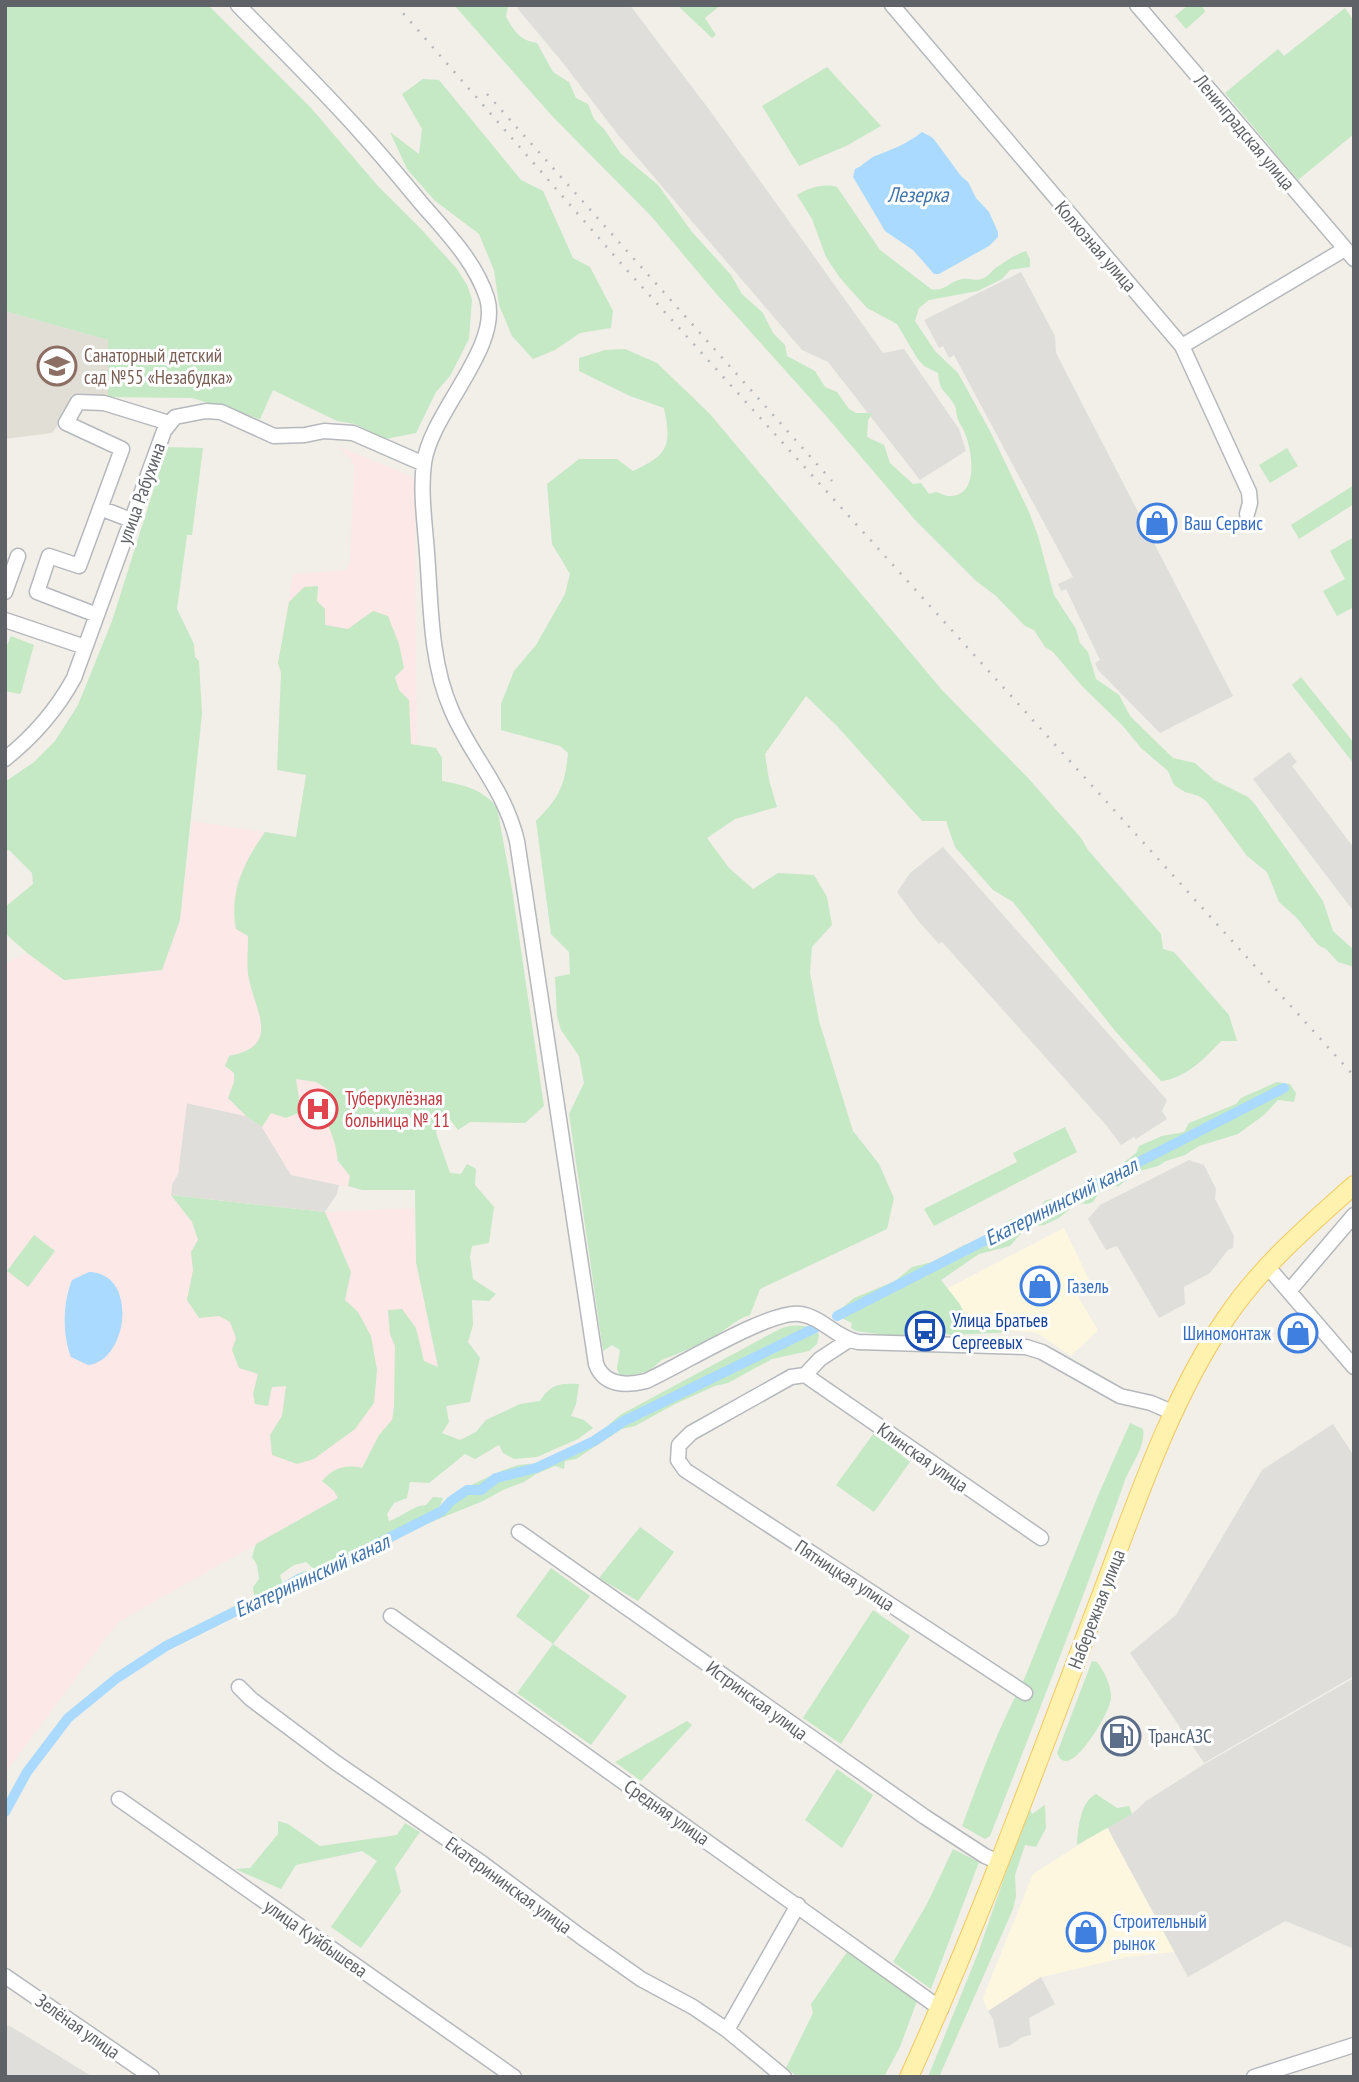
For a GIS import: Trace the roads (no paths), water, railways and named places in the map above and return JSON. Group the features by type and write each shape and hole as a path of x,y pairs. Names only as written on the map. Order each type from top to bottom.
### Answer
{"main road":[{"name":"Набережная улица","path":"909,2077 941,2009 1174,1413 1212,1340 1239,1299 1267,1266 1354,1185"}],"street":[{"path":"238,5 363,134 442,228 480,276 488,303 487,326 479,351 429,441 424,464 426,532 439,672 452,711 506,803 517,841 599,1374 619,1384 633,1384 661,1374 764,1321 802,1314 849,1340 883,1344 984,1344 1026,1347 1042,1352 1120,1396 1151,1403 1174,1413"},
{"name":"Колхозная улица","path":"892,5 1182,346 1249,492 1247,514"},
{"name":"Ленинградская улица","path":"1137,5 1349,254"},
{"path":"1182,346 1349,254"},
{"path":"97,615 37,592 49,556 79,566 122,449 66,423 78,402 104,403 169,423"},
{"name":"улица Рабухина","path":"5,760 26,742 56,709 74,678 164,431 175,417 206,411 221,412 274,436 341,431 353,433 424,464"},
{"path":"100,508 131,520"},
{"path":"5,593 18,556"},
{"path":"5,620 85,647"},
{"path":"1290,1290 1354,1215"},
{"path":"1267,1266 1354,1367"},
{"path":"806,1375 820,1359 849,1340"},
{"name":"Пятницкая улица","path":"806,1375 791,1377 691,1433 677,1450 679,1462 685,1470 1024,1692"},
{"name":"Клинская улица","path":"806,1375 1041,1538"},
{"name":"Истринская улица","path":"519,1532 925,1817 985,1856 999,1862"},
{"name":"Средняя улица","path":"391,1616 941,2009"},
{"name":"Екатерининская улица","path":"239,1687 335,1762 482,1863 641,1979 693,2007 727,2030 784,2077"},
{"name":"улица Куйбышева","path":"119,1799 514,2077"},
{"path":"727,2030 798,1905"},
{"name":"Зелёная улица","path":"5,1976 152,2077"},
{"path":"1254,2077 1354,2045"}],"water":[{"name":"Лезерка","path":"922,132 933,138 968,182 976,198 989,212 998,232 998,237 989,246 939,274 934,274 913,250 885,231 853,177 855,169 872,157 905,143"},
{"path":"89,1272 105,1276 116,1286 122,1317 119,1334 112,1349 102,1360 88,1365 71,1357 65,1318 72,1280"}],"waterway":[{"name":"Екатерининский канал","path":"837,1316 1284,1088"},
{"name":"Екатерининский канал","path":"5,1812 27,1772 68,1718 117,1678 166,1646 266,1598 299,1579 338,1568 357,1554 442,1511 467,1490 481,1490 496,1478 536,1468 594,1441 624,1421 815,1328"}],"railway":[{"path":"396,5 625,268 1354,1076"},
{"path":"487,94 832,481"}],"place":[{"name":"Санаторный детский сад №55 «Незабудка»","path":"57,366"},
{"name":"Ваш Сервис","path":"1157,523"},
{"name":"Туберкулёзная больница № 11","path":"318,1109"},
{"name":"Газель","path":"1040,1286"},
{"name":"Улица Братьев Сергеевых","path":"925,1331"},
{"name":"Шиномонтаж","path":"1298,1333"},
{"name":"ТрансАЗС","path":"1121,1736"},
{"name":"Строительный рынок","path":"1086,1932"}]}
